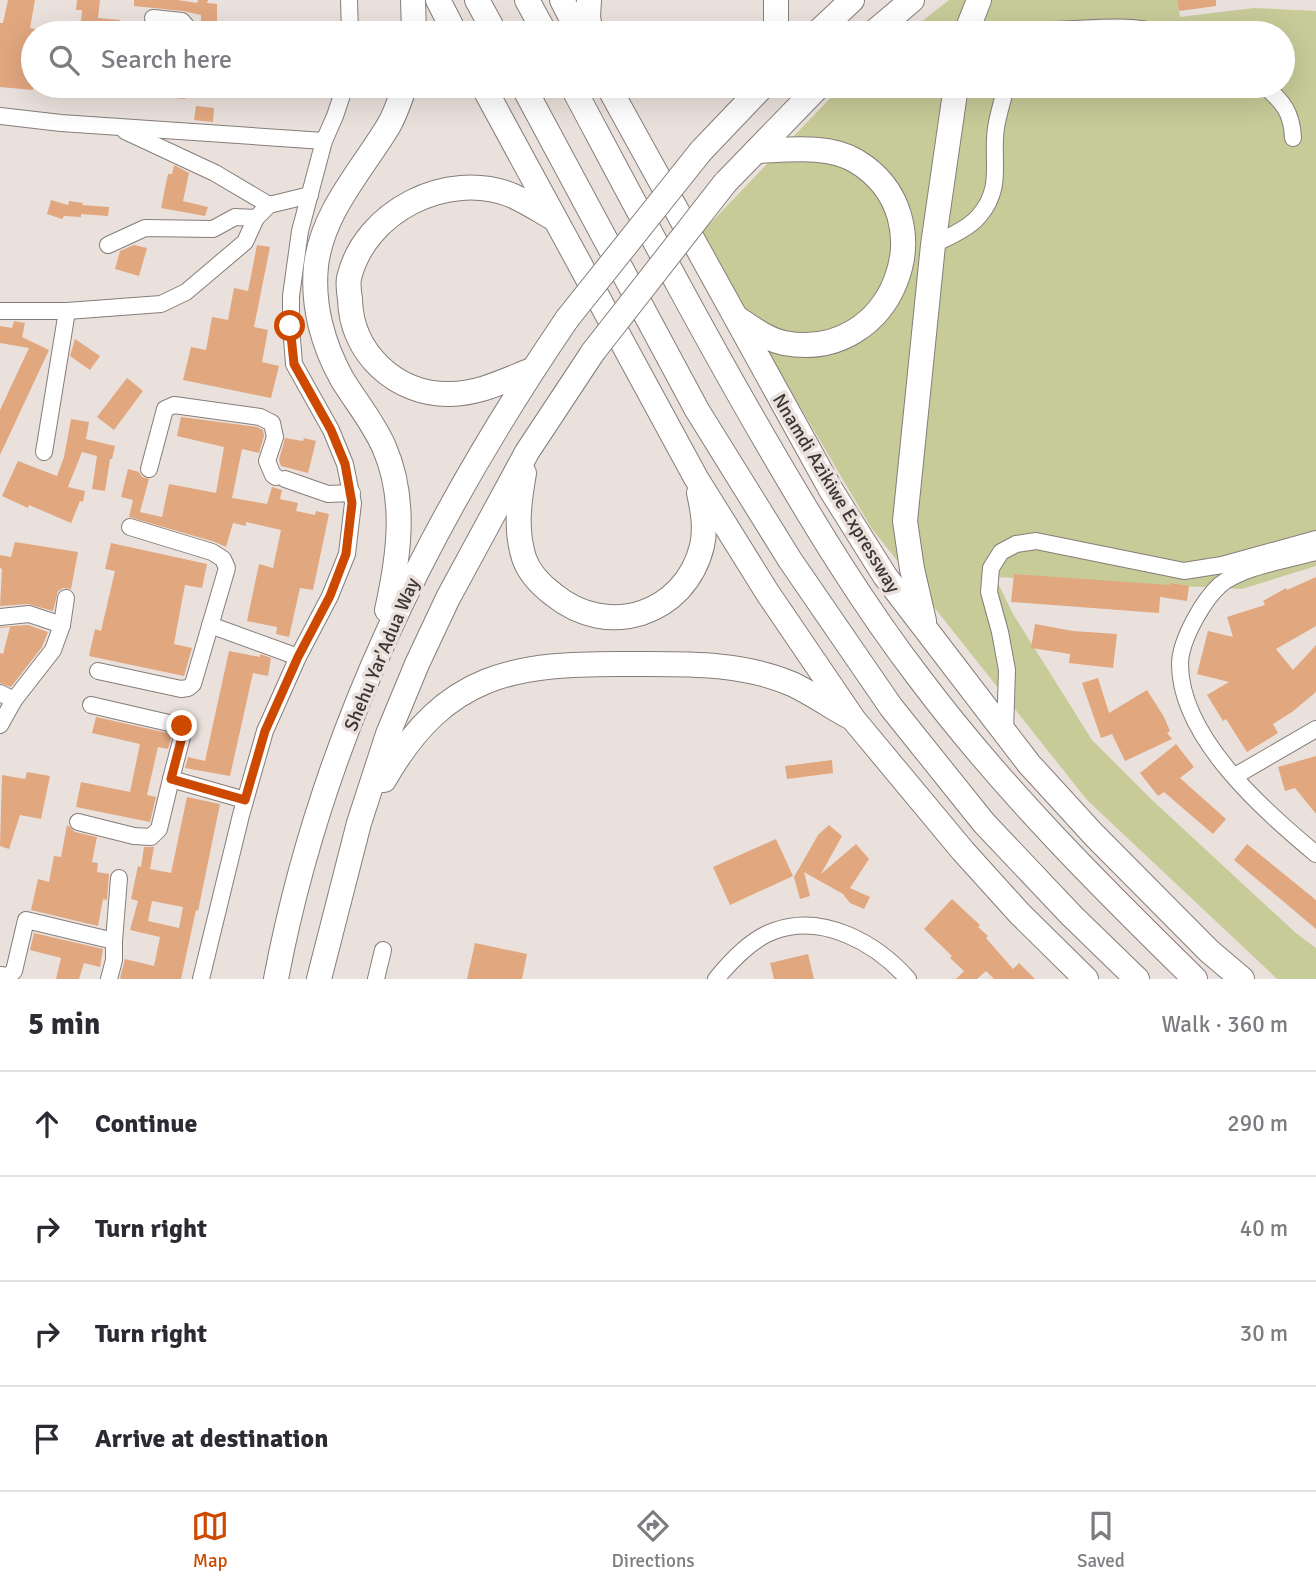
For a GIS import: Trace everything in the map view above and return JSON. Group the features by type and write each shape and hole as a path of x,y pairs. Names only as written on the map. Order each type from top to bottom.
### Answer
{"highway":[{"path":"414,0 414,21"},
{"path":"438,0 449,21"},
{"path":"477,0 488,21"},
{"path":"527,0 538,21"},
{"path":"562,0 573,21"},
{"path":"589,0 589,21"},
{"path":"776,0 776,21"},
{"path":"830,21 852,0"},
{"path":"887,21 912,0"},
{"path":"971,21 979,0"},
{"path":"379,648 397,565 400,520 385,449 367,415 342,379 324,341 316,299 316,266 323,235 345,191 390,122 400,98"},
{"path":"489,98 696,478 767,592 854,720 963,851 1020,914 1086,979"},
{"path":"529,98 697,410 790,560 891,707 984,823 1072,916 1137,979"},
{"name":"Nnamdi Azikiwe Expressway","path":"578,98 716,354 811,518 919,679 1013,792 1100,887 1195,979"},
{"name":"Nnamdi Azikiwe Expressway","path":"615,98 831,490 884,576 1029,764 1094,835 1209,951 1242,979"},
{"name":"Shehu Yar'Adua Way","path":"276,979 302,865 329,779 379,648 452,504 532,370 567,319 701,151 752,98"},
{"name":"Shehu Yar'Adua Way","path":"319,979 359,823 388,734 417,664 449,598 527,452 593,352 725,183 807,98"},
{"path":"926,632 905,521 933,245 954,98"},
{"path":"733,316 759,334 783,343 810,345 841,339 866,323 886,302 901,271 903,236 896,208 881,181 855,160 833,152 756,151"},
{"path":"532,370 478,390 452,395 428,393 402,384 380,369 361,345 350,316 349,279 363,248 381,222 415,200 452,189 480,189 509,195 554,218"},
{"path":"527,452 517,509 519,536 525,561 542,585 563,602 592,616 620,618 650,611 673,596 690,575 702,546 705,518 696,478"},
{"path":"359,823 402,749 423,724 465,692 497,676 527,668 589,663 690,664 730,668 759,673 794,685 854,720"},
{"path":"1094,835 1195,979"},
{"path":"1020,914 1116,979"}],"street":[{"path":"349,0 350,21"},
{"path":"153,18 181,21"},
{"path":"201,979 245,800 265,731 298,657 330,596 346,554 352,493 345,464 331,430 294,364 291,296 300,231 324,141 341,98"},
{"path":"933,245 972,223 992,195 996,177 996,129 1003,98"},
{"path":"1276,98 1287,109 1292,121 1293,138"},
{"path":"0,116 324,141"},
{"path":"116,127 215,173 269,205"},
{"path":"0,311 67,311 161,304 186,292 245,242 256,218 269,205 310,195"},
{"path":"108,245 145,228 213,229 235,217 256,218"},
{"path":"44,452 67,311"},
{"path":"149,469 165,409 174,405 260,417 272,423 275,437 267,461 272,475 326,500 352,493"},
{"path":"98,671 181,689 188,688 193,684 227,568 223,559 212,552 130,527"},
{"path":"1005,731 1007,670 989,592 991,568 1001,552 1016,544 1036,541 1184,571 1222,565 1316,539"},
{"path":"1316,552 1242,573 1220,585 1187,634 1180,663 1183,691 1203,739 1259,804 1316,855"},
{"path":"0,725 7,696 53,650 62,625 66,598"},
{"path":"0,617 29,614 62,625"},
{"path":"210,625 298,657"},
{"path":"78,822 134,836 151,836 159,830 183,733 182,726 91,705"},
{"path":"1235,776 1316,729"},
{"path":"171,779 245,800"},
{"path":"109,979 114,960 119,878"},
{"path":"0,975 9,976 14,971 26,920 114,941"},
{"path":"716,979 750,946 774,931 803,926 835,930 856,938 875,948 908,979"},
{"path":"376,979 383,950"}],"green space":[{"path":"949,0 1177,0 1180,17 1254,8 1316,11 1316,566 1242,589 995,577 1013,614 1092,740 1151,799 1297,934 1316,948 1316,979 1277,979 1087,800 872,529 699,235 830,98 1295,98 1295,21 922,21"}],"building":[{"path":"8,0 35,0 31,21 21,21 21,89 0,87 0,23 3,23"},
{"path":"77,0 100,0 98,18 120,21 81,21 82,10 76,10"},
{"path":"134,0 197,3 198,0 208,0 207,3 217,4 217,21 201,21 201,15 183,11 134,6"},
{"path":"1177,0 1216,0 1216,6 1179,11"},
{"path":"196,106 214,108 213,122 194,120"},
{"path":"174,165 189,173 183,201 208,207 205,216 161,208 168,174 172,174"},
{"path":"51,200 68,205 69,201 109,207 108,216 81,214 81,217 64,216 62,219 47,214"},
{"path":"134,245 147,248 139,276 115,269 120,251"},
{"path":"257,245 270,247 254,327 268,330 262,362 279,366 271,398 183,380 191,347 206,350 212,317 228,320 234,288 248,291"},
{"path":"14,321 25,323 22,337 49,350 0,455 0,410 29,348 0,343 0,326 12,328"},
{"path":"75,339 100,356 90,370 70,356"},
{"path":"127,378 143,391 114,430 97,417"},
{"path":"181,417 263,430 259,453 242,449 232,498 267,504 272,487 282,490 280,499 298,503 296,511 315,515 316,511 329,514 313,590 300,588 289,637 276,634 277,627 247,621 259,564 273,568 281,530 246,522 246,526 233,523 226,547 129,517 133,500 121,497 128,469 149,479 140,512 162,517 169,484 216,493 224,447 177,436"},
{"path":"71,419 89,422 86,439 115,446 105,491 92,489 97,456 82,452 68,487 85,491 83,502 80,501 71,523 2,496 18,461 57,476 64,457"},
{"path":"285,438 316,441 308,473 281,466 279,460"},
{"path":"15,542 78,552 71,589 63,588 58,591 53,611 28,604 0,606 0,555 11,557"},
{"path":"111,543 207,564 202,588 185,585 174,644 192,648 184,676 89,656 95,629 101,631 115,571 105,569"},
{"path":"1014,574 1189,586 1187,601 1160,597 1159,613 1011,602"},
{"path":"1316,577 1316,626 1276,649 1293,670 1316,645 1316,692 1273,724 1278,733 1247,752 1207,695 1229,682 1197,674 1208,631 1233,637 1227,617 1265,605 1263,601 1286,588 1287,590"},
{"path":"1035,624 1073,631 1117,634 1113,668 1069,663 1070,654 1031,648"},
{"path":"28,625 48,632 42,647 11,687 0,683 0,653 3,654 10,627 0,627"},
{"path":"229,651 260,657 260,654 271,658 268,676 253,673 230,776 185,768 188,757 205,761"},
{"path":"1098,678 1109,713 1147,690 1164,717 1170,731 1167,733 1172,739 1125,761 1112,734 1101,738 1082,683"},
{"path":"96,717 172,734 168,749 158,747 147,795 156,797 150,822 76,807 81,782 130,792 140,744 92,733"},
{"path":"1176,744 1194,767 1180,778 1226,819 1213,834 1164,792 1158,796 1140,773"},
{"path":"1316,756 1316,814 1295,788 1285,791 1278,767"},
{"path":"832,760 833,773 787,779 785,766"},
{"path":"27,772 50,776 41,819 20,815 9,849 0,846 2,775 25,779"},
{"path":"187,797 220,804 181,979 122,979 120,978 125,959 154,966 160,937 130,930 138,901 131,899 144,847 154,847 150,869 171,873","holes":["152,901 183,907 179,928 148,921"]},
{"path":"67,825 75,832 97,837 92,862 98,863 97,872 109,874 107,900 103,899 98,926 31,910 38,879 49,882 54,856 61,857"},
{"path":"829,825 842,836 821,874 856,844 869,859 850,888 870,897 864,909 850,903 843,894 804,872 810,896 800,899 794,877 818,835"},
{"path":"776,839 793,876 730,905 713,867"},
{"path":"1247,844 1316,900 1316,929 1234,860"},
{"path":"952,899 980,925 978,927 988,936 986,938 1013,969 1019,963 1035,979 994,979 986,971 977,979 956,979 964,971 924,929"},
{"path":"34,933 103,949 100,967 84,963 79,979 56,979 61,958 30,950"},
{"path":"475,943 527,954 522,979 467,979"},
{"path":"808,954 814,979 774,979 770,963"}],"route":[{"path":"182,726 183,733 171,779 245,800 265,731 298,657 330,596 346,554 352,493 345,464 331,430 294,364 290,326"}]}
